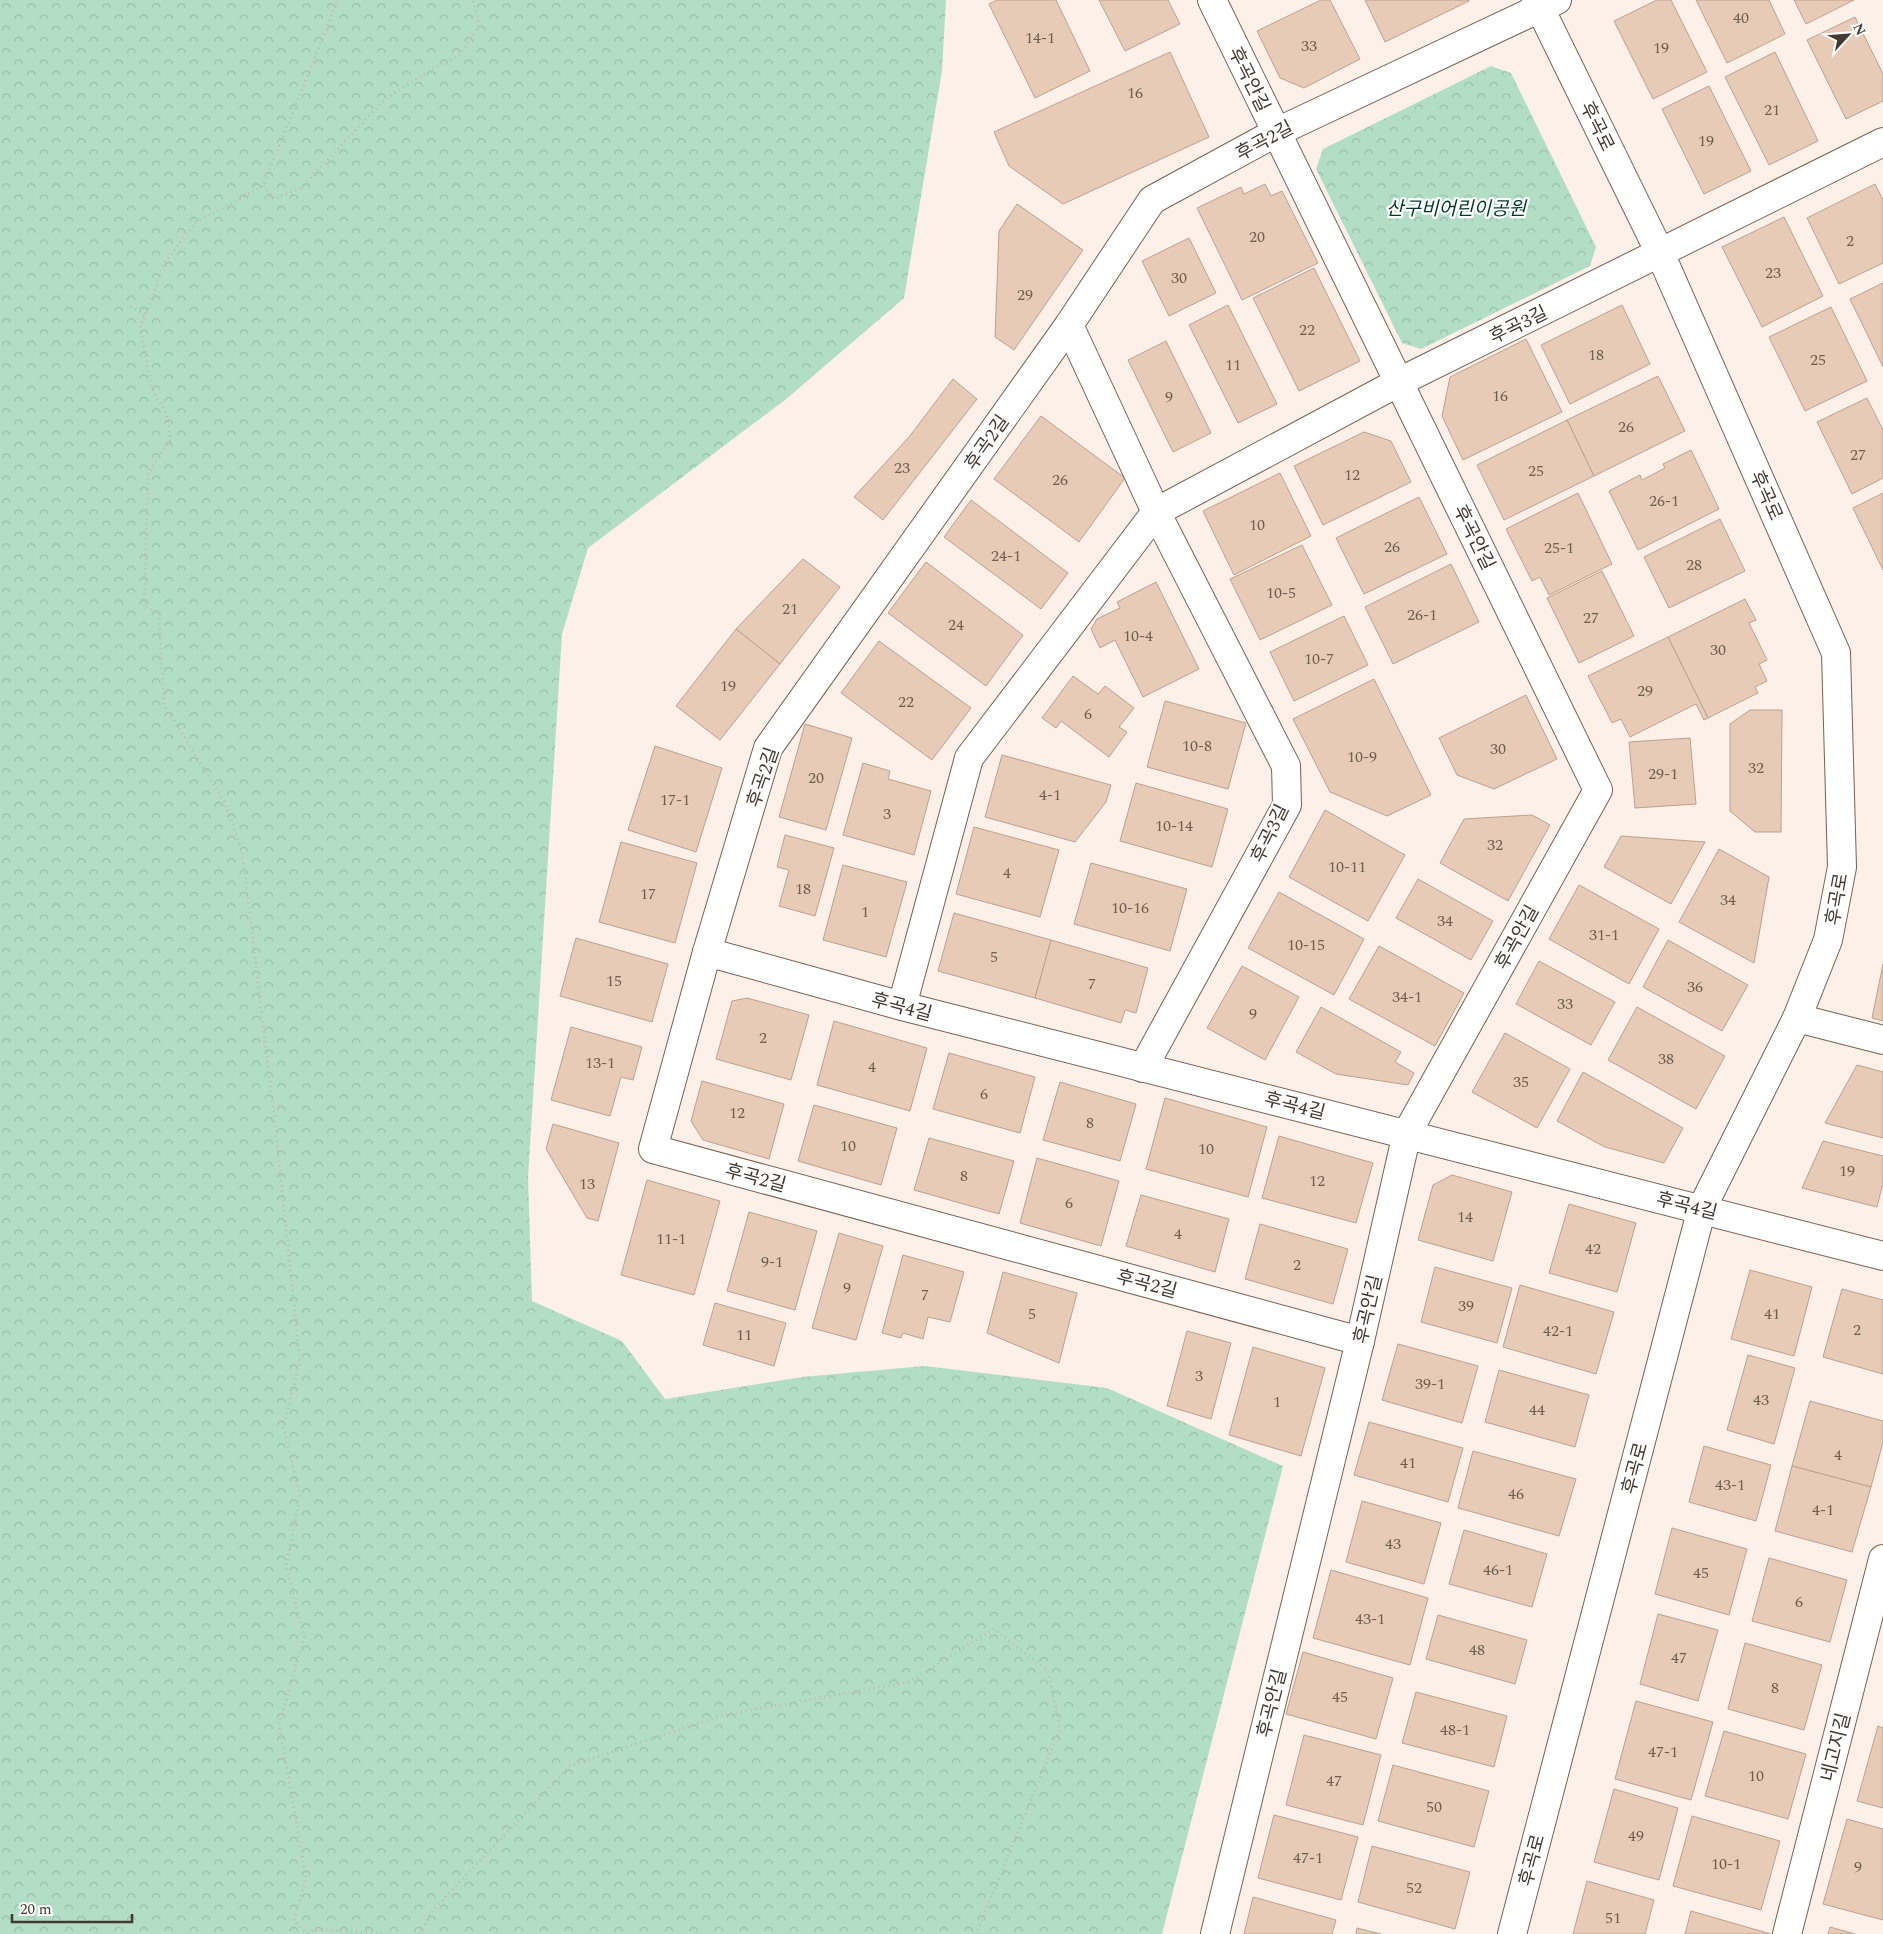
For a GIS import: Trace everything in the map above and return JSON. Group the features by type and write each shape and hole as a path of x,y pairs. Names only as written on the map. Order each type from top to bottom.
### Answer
{"street":[{"name":"후곡안길","path":"1212,0 1598,790 1407,1133 1360,1341 1215,1934"},
{"name":"후곡2길","path":"1360,1341 653,1149 707,952 768,748 1069,325 1152,200 1277,132 1544,3"},
{"name":"후곡로","path":"1512,1934 1702,1208 1797,1018 1828,940 1842,868 1836,653 1660,253 1544,3"},
{"name":"후곡3길","path":"902,1006 969,758 1156,512 1399,382 1883,142"},
{"path":"1069,325 1156,512"},
{"name":"후곡3길","path":"1143,1068 1287,805 1286,766 1156,512"},
{"name":"후곡4길","path":"707,952 902,1006 1702,1208 1883,1256"},
{"path":"1797,1018 1883,1040"},
{"name":"네고지길","path":"1787,1934 1883,1559"}],"path":[{"path":"338,0 263,186 195,223 161,268 152,300 140,326 151,387 166,412 171,440 148,473 144,607 159,613 164,705 224,801 242,850 276,1132 300,1363 284,1426 300,1496 286,1565 304,1637 279,1724 306,1877 294,1922 308,1934 314,1929 384,1934"},
{"path":"263,186 274,199 301,188 385,99 439,65 458,57 479,25 473,0"},
{"path":"132,306 145,315"},
{"path":"420,1934 430,1912 570,1766 723,1715 909,1682 994,1629 1048,1671 1060,1729 976,1934"}],"green space":[{"path":"0,0 946,0 942,71 904,298 785,400 588,548 562,634 528,1177 532,1301 622,1341 665,1399 802,1377 925,1366 1107,1388 1283,1466 1162,1934 0,1934"},
{"name":"산구비어린이공원","path":"1491,66 1511,73 1596,247 1590,266 1421,349 1402,343 1316,169 1323,149"}],"building":[{"path":"997,0 1056,0 1090,71 1035,98 989,4"},
{"path":"1099,0 1168,0 1180,24 1125,51"},
{"path":"1321,0 1330,0 1360,59 1304,88 1280,78 1257,31"},
{"path":"1365,0 1469,0 1469,1 1385,42"},
{"path":"1657,0 1671,0 1707,72 1653,99 1614,21"},
{"path":"1696,0 1769,0 1785,34 1727,63"},
{"path":"1794,0 1854,0 1806,24"},
{"path":"1855,17 1883,74 1883,101 1846,119 1807,40"},
{"path":"1170,52 1209,137 1063,204 1009,166 994,132"},
{"path":"1775,52 1818,141 1769,165 1725,77"},
{"path":"1709,86 1751,171 1704,194 1662,109"},
{"path":"1265,184 1271,196 1282,191 1318,263 1242,300 1197,208 1241,187 1244,194"},
{"path":"1875,184 1883,200 1883,263 1839,284 1807,218"},
{"path":"1017,204 1083,250 1014,350 995,337 999,231"},
{"path":"1784,217 1823,296 1762,327 1722,247"},
{"path":"1189,238 1216,293 1169,316 1142,261"},
{"path":"1314,268 1360,361 1299,391 1253,298"},
{"path":"1883,283 1883,367 1850,299"},
{"path":"1228,305 1277,404 1238,423 1189,325"},
{"path":"1622,305 1650,364 1570,404 1541,345"},
{"path":"1831,307 1867,381 1805,411 1769,337"},
{"path":"1526,339 1562,412 1463,460 1442,416 1450,377"},
{"path":"1166,341 1211,433 1173,452 1128,360"},
{"path":"1658,376 1685,431 1594,476 1567,420"},
{"path":"953,379 977,399 883,520 854,497 909,437"},
{"path":"1867,398 1883,430 1883,478 1852,494 1817,422"},
{"path":"1041,416 1125,478 1079,542 994,479"},
{"path":"1567,420 1594,476 1504,520 1477,465"},
{"path":"1364,432 1391,441 1411,482 1323,525 1294,466"},
{"path":"1691,450 1719,509 1638,550 1609,491 1640,475 1642,480 1665,468 1663,464"},
{"path":"1280,473 1311,536 1234,575 1203,511"},
{"path":"1578,493 1612,564 1549,595 1540,577 1532,581 1506,529"},
{"path":"1883,493 1883,570 1853,508"},
{"path":"1419,497 1447,554 1364,594 1336,538"},
{"path":"971,500 1068,573 1041,609 944,537"},
{"path":"1720,519 1745,571 1669,608 1644,557"},
{"path":"1302,545 1332,605 1260,640 1230,579"},
{"path":"803,559 840,587 780,664 736,629"},
{"path":"926,562 1023,635 986,686 888,613"},
{"path":"1451,564 1479,622 1393,664 1365,607"},
{"path":"1602,571 1634,636 1579,663 1547,598"},
{"path":"1156,582 1199,669 1143,697 1115,640 1100,648 1091,629 1097,619 1120,608 1117,602"},
{"path":"1745,599 1756,620 1749,623 1767,660 1759,664 1767,681 1755,687 1758,693 1708,718 1668,637"},
{"path":"1344,616 1368,665 1294,701 1270,652"},
{"path":"736,629 780,664 720,740 676,706"},
{"path":"1668,637 1708,718 1704,720 1696,704 1630,737 1621,719 1612,723 1588,676"},
{"path":"879,641 971,708 932,760 841,693"},
{"path":"1073,676 1098,694 1105,686 1134,708 1119,727 1127,732 1109,757 1061,721 1056,728 1042,718"},
{"path":"1374,679 1431,795 1387,816 1330,792 1293,719"},
{"path":"1526,695 1557,759 1494,789 1457,775 1439,738"},
{"path":"1165,701 1246,723 1228,789 1147,767"},
{"path":"1750,710 1782,710 1781,832 1755,832 1730,811 1730,724"},
{"path":"805,724 852,738 826,830 779,817"},
{"path":"1690,738 1696,804 1635,808 1629,742"},
{"path":"655,746 722,768 696,852 628,830"},
{"path":"1002,755 1111,785 1106,802 1075,842 985,817"},
{"path":"863,763 890,771 888,779 931,791 914,855 843,835"},
{"path":"1136,783 1228,809 1212,867 1120,841"},
{"path":"1325,810 1405,855 1368,921 1289,877"},
{"path":"1532,815 1550,825 1508,901 1440,863 1464,819"},
{"path":"974,827 1059,850 1040,917 956,894"},
{"path":"785,835 834,848 815,916 779,906 789,870 777,867"},
{"path":"1621,836 1705,842 1671,904 1604,867"},
{"path":"621,842 697,863 675,943 599,922"},
{"path":"1719,849 1769,877 1754,963 1679,922"},
{"path":"1091,863 1187,889 1170,951 1074,924"},
{"path":"843,865 907,882 886,957 823,940"},
{"path":"1418,879 1493,921 1471,960 1396,918"},
{"path":"1579,885 1659,929 1629,984 1549,939"},
{"path":"1279,892 1364,939 1334,995 1248,948"},
{"path":"954,913 1051,940 1035,998 938,971"},
{"path":"576,938 668,964 652,1022 560,996"},
{"path":"1051,940 1148,968 1136,1013 1125,1010 1121,1023 1035,998"},
{"path":"1668,940 1748,985 1722,1031 1643,987"},
{"path":"1379,946 1464,993 1435,1046 1349,999"},
{"path":"1539,961 1615,1002 1591,1045 1516,1004"},
{"path":"1883,964 1883,1021 1872,1018"},
{"path":"1242,966 1299,997 1265,1060 1207,1028"},
{"path":"747,998 809,1015 791,1080 716,1059 732,1001"},
{"path":"1321,1007 1401,1052 1395,1062 1414,1073 1408,1085 1336,1074 1296,1052"},
{"path":"1637,1007 1725,1056 1696,1109 1608,1060"},
{"path":"834,1021 927,1048 910,1111 817,1085"},
{"path":"571,1027 642,1047 633,1080 621,1077 610,1116 551,1100"},
{"path":"1505,1033 1570,1069 1537,1128 1472,1092"},
{"path":"949,1053 1035,1077 1020,1133 933,1109"},
{"path":"1857,1065 1883,1072 1883,1138 1825,1123"},
{"path":"1583,1072 1683,1128 1664,1163 1605,1147 1557,1121"},
{"path":"702,1081 784,1104 769,1159 703,1140 691,1121"},
{"path":"1060,1082 1136,1104 1120,1161 1043,1140"},
{"path":"1165,1098 1267,1127 1248,1197 1146,1169"},
{"path":"814,1105 897,1128 881,1185 798,1161"},
{"path":"553,1124 619,1143 598,1221 587,1218 546,1149"},
{"path":"1279,1136 1373,1163 1356,1223 1262,1198"},
{"path":"929,1138 1014,1161 999,1214 914,1190"},
{"path":"1823,1141 1883,1156 1883,1183 1877,1207 1802,1188"},
{"path":"1037,1158 1119,1181 1101,1246 1020,1223"},
{"path":"1452,1175 1512,1192 1493,1261 1418,1240 1433,1185"},
{"path":"647,1180 720,1201 694,1295 621,1275"},
{"path":"1141,1195 1229,1219 1215,1272 1126,1246"},
{"path":"1569,1204 1636,1223 1617,1292 1549,1273"},
{"path":"749,1212 817,1231 795,1310 727,1291"},
{"path":"1260,1224 1348,1249 1333,1304 1245,1279"},
{"path":"839,1233 883,1246 856,1340 812,1328"},
{"path":"903,1255 964,1272 950,1322 928,1317 923,1339 903,1333 901,1338 882,1333"},
{"path":"1435,1267 1512,1288 1497,1343 1421,1322"},
{"path":"1750,1270 1812,1287 1794,1356 1731,1339"},
{"path":"1003,1272 1077,1293 1059,1363 987,1333"},
{"path":"1520,1285 1614,1312 1596,1374 1503,1347"},
{"path":"1842,1289 1883,1300 1883,1374 1823,1357"},
{"path":"715,1303 786,1323 774,1366 703,1345"},
{"path":"1187,1331 1231,1343 1211,1419 1167,1406"},
{"path":"1398,1344 1478,1366 1462,1423 1382,1400"},
{"path":"1253,1347 1325,1368 1301,1456 1229,1435"},
{"path":"1748,1355 1795,1368 1774,1444 1727,1430"},
{"path":"1499,1370 1589,1395 1575,1447 1485,1422"},
{"path":"1810,1401 1883,1421 1883,1442 1871,1487 1792,1466"},
{"path":"1369,1422 1463,1448 1448,1502 1354,1475"},
{"path":"1704,1446 1771,1465 1756,1521 1689,1502"},
{"path":"1473,1451 1576,1479 1559,1536 1458,1508"},
{"path":"1792,1466 1871,1487 1852,1552 1775,1531"},
{"path":"1362,1501 1441,1523 1424,1584 1346,1562"},
{"path":"1672,1528 1747,1549 1729,1615 1655,1594"},
{"path":"1464,1530 1547,1554 1532,1607 1449,1584"},
{"path":"1769,1558 1847,1580 1830,1642 1752,1621"},
{"path":"1331,1570 1428,1598 1410,1665 1313,1638"},
{"path":"1658,1614 1718,1630 1698,1701 1640,1684"},
{"path":"1438,1615 1527,1640 1515,1684 1426,1659"},
{"path":"1745,1643 1822,1665 1804,1730 1728,1709"},
{"path":"1303,1652 1393,1678 1376,1739 1286,1714"},
{"path":"1416,1692 1507,1716 1494,1767 1402,1743"},
{"path":"1636,1701 1713,1722 1691,1800 1615,1779"},
{"path":"1878,1726 1883,1728 1883,1808 1857,1801"},
{"path":"1724,1731 1806,1754 1788,1819 1705,1796"},
{"path":"1304,1735 1381,1755 1363,1825 1286,1805"},
{"path":"1393,1765 1489,1791 1474,1847 1378,1821"},
{"path":"1614,1789 1678,1808 1659,1880 1594,1862"},
{"path":"1274,1815 1358,1837 1341,1900 1258,1878"},
{"path":"1692,1816 1780,1841 1761,1910 1673,1886"},
{"path":"1847,1819 1883,1829 1883,1920 1823,1904"},
{"path":"1372,1846 1470,1872 1455,1929 1358,1902"},
{"path":"1587,1881 1654,1900 1645,1934 1573,1934"},
{"path":"1253,1897 1336,1920 1332,1934 1244,1934"},
{"path":"1691,1911 1771,1934 1685,1934"},
{"path":"1830,1927 1855,1934 1828,1934"},
{"path":"1357,1928 1381,1934 1356,1934"}]}
